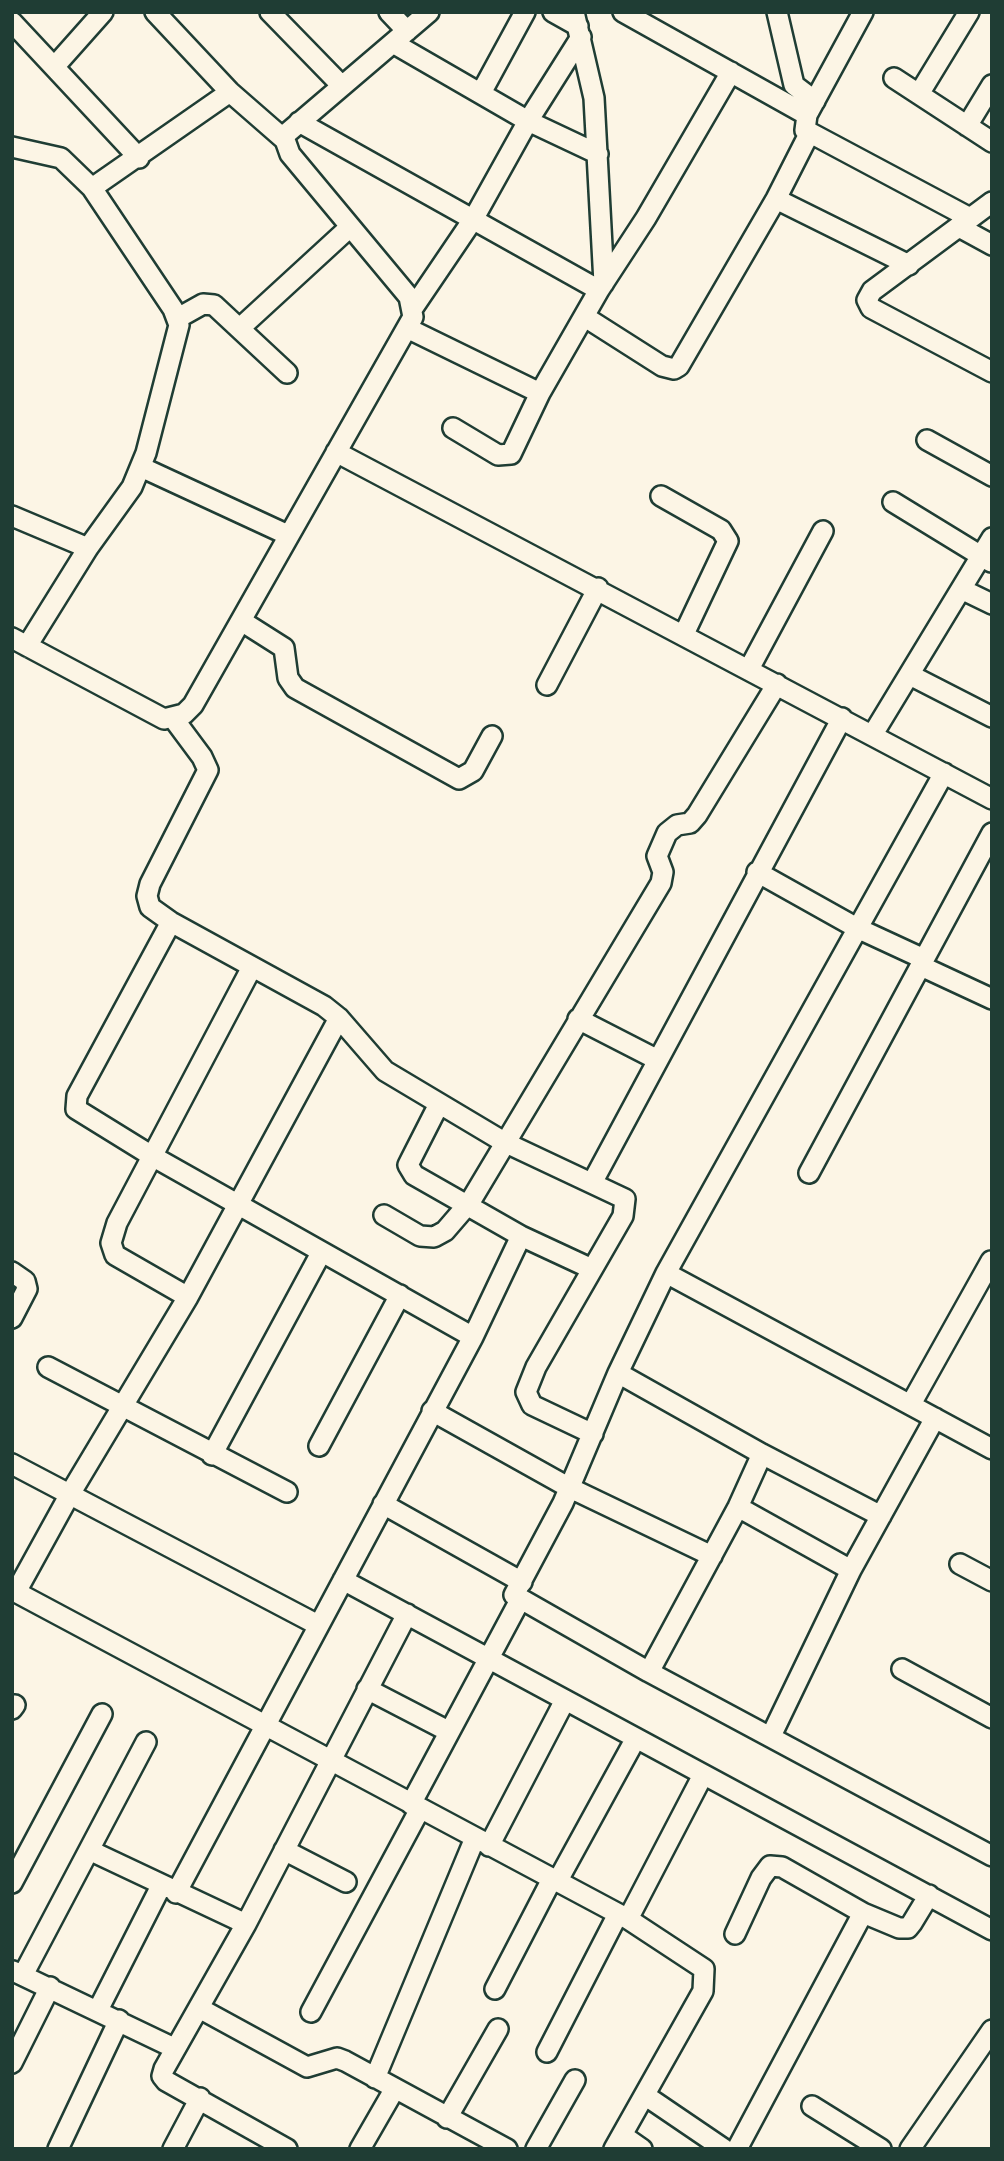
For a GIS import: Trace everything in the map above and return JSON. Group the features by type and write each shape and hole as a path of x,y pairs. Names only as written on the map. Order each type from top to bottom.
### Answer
{"street":[{"path":"55,66 103,12"},
{"path":"155,12 230,92 285,140 290,155 409,297 413,308"},
{"path":"270,12 342,86"},
{"path":"388,12 400,37 481,93 528,121 598,154"},
{"path":"285,140 290,129 429,12"},
{"path":"481,93 525,12"},
{"path":"553,12 578,25"},
{"path":"622,12 810,117 964,222 992,245"},
{"path":"777,12 794,85 810,117"},
{"path":"585,317 662,366 674,369 683,359 776,199 810,117 863,12"},
{"path":"919,94 969,12"},
{"path":"12,22 139,158"},
{"path":"12,147 61,158 92,188 178,318 177,334 141,467 121,505 20,642 154,715 164,719 173,718 184,714 193,705 243,622 288,535 409,329 413,308 474,218 578,25"},
{"path":"578,25 594,98 602,287"},
{"path":"453,428 505,456 516,445 540,393 731,72"},
{"path":"894,78 992,142"},
{"path":"967,126 992,85"},
{"path":"92,188 139,158 230,92"},
{"path":"299,121 602,287"},
{"path":"776,199 909,265"},
{"path":"992,201 872,291 867,304 992,372"},
{"path":"240,328 350,227"},
{"path":"178,318 209,303 287,373"},
{"path":"409,329 540,393"},
{"path":"926,440 992,476"},
{"path":"336,452 598,588 992,799"},
{"path":"141,467 288,535"},
{"path":"661,496 721,530 728,541 684,634"},
{"path":"893,502 986,559"},
{"path":"12,516 88,548"},
{"path":"749,669 823,531"},
{"path":"873,734 961,589 986,559 992,538"},
{"path":"547,685 598,588"},
{"path":"961,589 992,604"},
{"path":"243,622 284,648 288,678 295,688 459,779 473,771 492,736"},
{"path":"910,674 992,717"},
{"path":"383,1215 428,1238 440,1235 465,1206 490,1171 504,1142 661,883 663,872 657,856 667,833 697,816 777,684"},
{"path":"173,718 202,757 208,770 147,896 150,906 172,922 314,999 339,1018 377,1064 439,1104 504,1142 592,1183 627,1203 623,1216 536,1367 526,1392 532,1405 593,1434"},
{"path":"592,1183 656,1059 842,718"},
{"path":"311,2012 416,1807 448,1731 521,1591 618,1373 666,1273 944,773"},
{"path":"809,1173 992,833"},
{"path":"757,873 992,999"},
{"path":"172,922 75,1103 81,1114 473,1338"},
{"path":"188,1297 127,1263 111,1249 117,1223 252,967"},
{"path":"339,1018 188,1297 14,1591 623,1917 699,1965 706,1976 704,1991 618,2142 642,2149"},
{"path":"578,1019 656,1059"},
{"path":"439,1104 408,1165 414,1175 521,1236 592,1269"},
{"path":"98,2010 264,1726 473,1338 521,1236"},
{"path":"212,1455 321,1253"},
{"path":"911,1404 991,1261"},
{"path":"12,1272 25,1281 27,1289 12,1318"},
{"path":"666,1273 992,1449"},
{"path":"319,1446 400,1295"},
{"path":"48,1367 287,1492"},
{"path":"618,1373 762,1454 881,1516"},
{"path":"432,1411 568,1486 712,1556"},
{"path":"771,1736 851,1570 935,1418"},
{"path":"649,1672 738,1507 762,1454"},
{"path":"12,1464 318,1625"},
{"path":"383,1504 649,1672 992,1856"},
{"path":"738,1507 851,1570"},
{"path":"960,1564 992,1581"},
{"path":"343,1580 992,1930"},
{"path":"287,2149 162,2076 174,2048 246,1924 407,1614"},
{"path":"902,1669 992,1718"},
{"path":"368,1689 448,1731"},
{"path":"375,2078 482,1842 565,1702"},
{"path":"12,1882 102,1714"},
{"path":"495,1989 636,1738"},
{"path":"146,1742 89,1850 15,1973 50,1987 174,2048"},
{"path":"547,2052 703,1775"},
{"path":"89,1850 246,1924"},
{"path":"284,1850 346,1882"},
{"path":"735,1934 761,1878 771,1866 782,1867 863,1913 899,1928 908,1928 929,1895"},
{"path":"737,2149 863,1913"},
{"path":"12,2063 50,1987"},
{"path":"199,2008 307,2067 337,2058 507,2149"},
{"path":"58,2149 119,2020"},
{"path":"447,2118 498,2029"},
{"path":"911,2149 992,2031"},
{"path":"536,2149 575,2080"},
{"path":"360,2149 394,2090"},
{"path":"646,2095 724,2149"},
{"path":"173,2149 200,2098"},
{"path":"811,2106 881,2149"}]}
